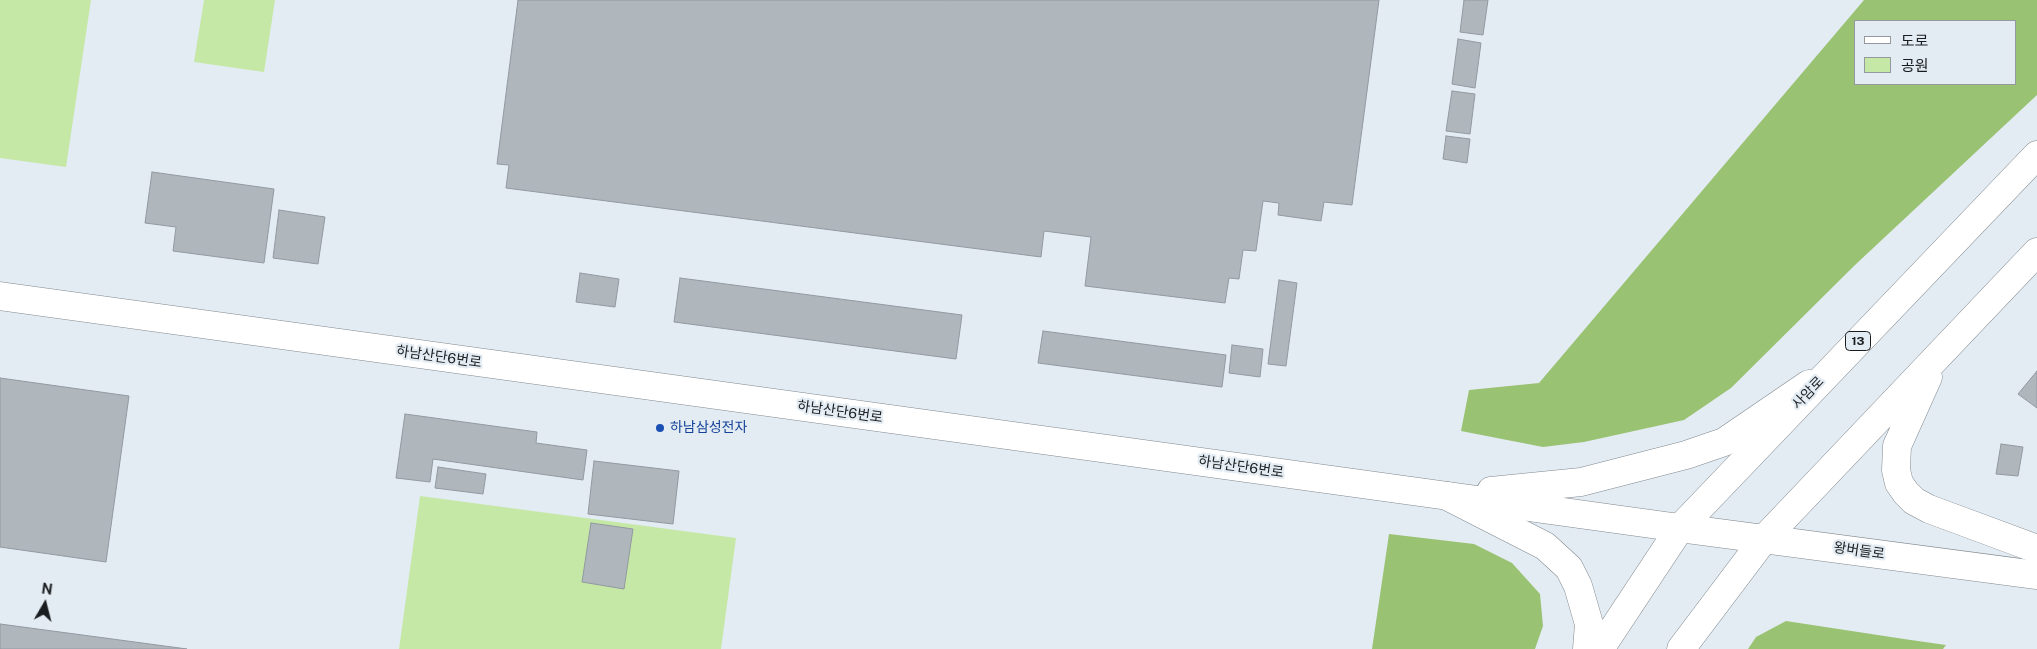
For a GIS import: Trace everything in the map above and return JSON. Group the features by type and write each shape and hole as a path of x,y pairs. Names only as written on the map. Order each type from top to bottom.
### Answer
{"street":[{"name":"사암로","path":"1600,649 1680,528 2037,155"},
{"path":"1681,649 1764,539 2037,252"},
{"name":"하남산단6번로","path":"0,296 1680,528"},
{"path":"1937,357 1897,446 1896,470 1899,482 1914,501 1929,509 2037,549"},
{"path":"1447,496 1581,482 1686,455 1724,442 1831,369"},
{"path":"1447,496 1545,546 1569,568 1578,586 1589,624 1587,649"},
{"name":"왕버들로","path":"1680,528 2037,575"}],"green space":[{"path":"0,0 91,0 66,167 0,158"},
{"path":"204,0 275,0 264,72 194,62"},
{"path":"1864,0 2037,0 2037,95 1855,265 1731,388 1684,420 1584,442 1543,447 1461,431 1469,390 1539,383"},
{"path":"420,496 736,538 721,649 399,649"},
{"path":"1389,534 1474,544 1512,563 1540,594 1543,626 1535,649 1372,649"},
{"path":"1786,621 1946,645 1943,649 1748,649 1756,637"}],"building":[{"path":"518,0 1379,0 1352,205 1324,202 1321,221 1278,215 1279,203 1263,201 1256,251 1243,250 1239,279 1229,278 1225,303 1085,286 1091,237 1044,231 1041,257 506,188 509,165 497,164"},
{"path":"1464,0 1488,0 1483,35 1460,32"},
{"path":"1458,39 1481,43 1475,88 1452,84"},
{"path":"1452,91 1475,94 1470,134 1446,131"},
{"path":"1446,136 1470,139 1467,163 1443,159"},
{"path":"152,172 274,189 264,263 173,251 176,227 145,223"},
{"path":"279,210 325,217 318,264 273,258"},
{"path":"580,273 619,279 615,307 576,302"},
{"path":"680,278 962,315 956,359 674,322"},
{"path":"1279,280 1297,283 1286,366 1268,364"},
{"path":"1043,331 1226,355 1222,387 1038,363"},
{"path":"1232,345 1263,349 1260,377 1229,373"},
{"path":"2037,371 2037,408 2018,394"},
{"path":"0,378 129,396 106,562 0,547"},
{"path":"405,414 537,432 536,443 587,450 583,480 433,459 430,482 396,478"},
{"path":"2001,444 2023,447 2018,476 1996,474"},
{"path":"594,461 679,471 673,524 588,514"},
{"path":"438,467 486,474 483,494 435,488"},
{"path":"591,523 633,529 624,589 582,582"},
{"path":"0,624 187,649 0,649"}],"place":[{"name":"하남삼성전자","path":"660,428"}]}
